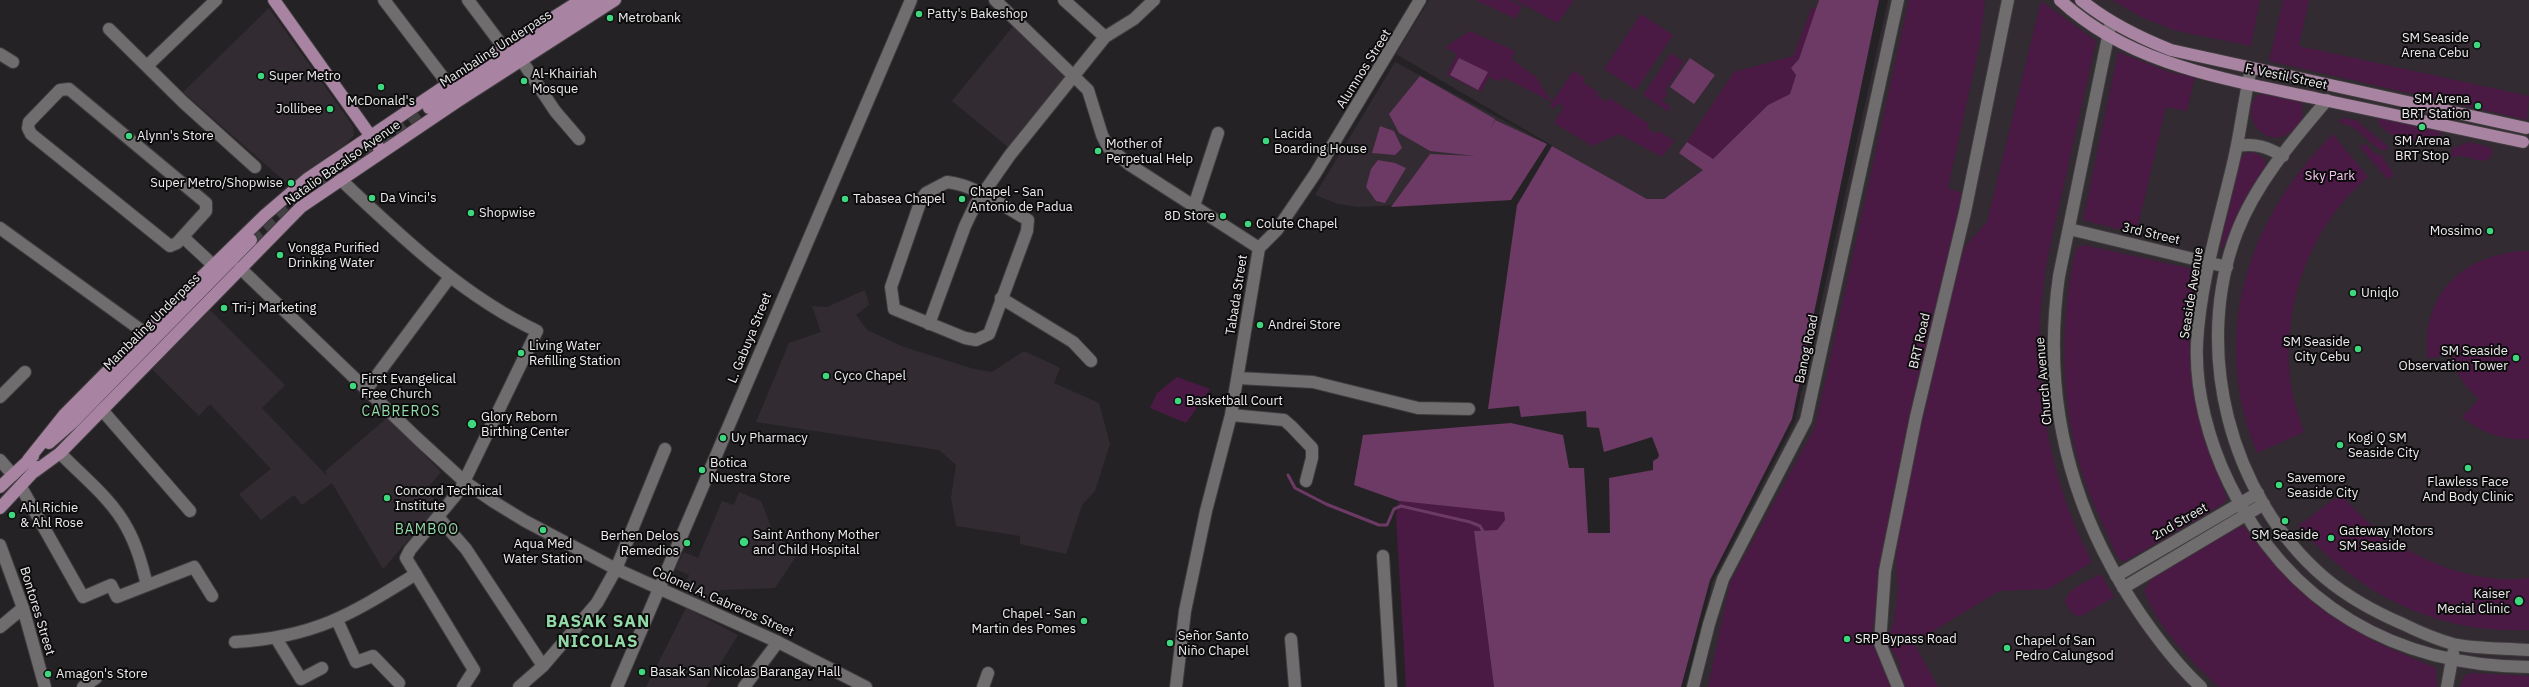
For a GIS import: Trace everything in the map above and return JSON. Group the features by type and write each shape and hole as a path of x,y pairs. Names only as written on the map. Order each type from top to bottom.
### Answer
{"main road":[{"path":"274,0 382,152"},
{"name":"Natalio Bacalso Avenue","path":"28,460 64,415 145,333 213,265 307,179 448,84 581,0"},
{"name":"Mambaling Underpass","path":"429,108 598,0"},
{"name":"Natalio Bacalso Avenue","path":"34,472 60,453 301,207 340,179 615,0"},
{"name":"F. Vestil Street","path":"2060,0 2087,23 2107,37 2168,64 2248,84 2523,142"},
{"name":"F. Vestil Street","path":"2081,0 2111,22 2146,40 2171,50 2251,69 2526,128"},
{"name":"Mambaling Underpass","path":"72,423 251,240"},
{"name":"Natalio Bacalso Avenue","path":"0,487 28,460 72,423"},
{"name":"Natalio Bacalso Avenue","path":"0,508 34,472 72,423"}],"street":[{"path":"148,66 216,0"},
{"path":"384,0 448,84"},
{"path":"468,0 504,48"},
{"name":"L. Gabuya Street","path":"617,687 718,453 793,270 911,0"},
{"name":"Tabada Street","path":"995,0 1088,90 1102,135 1108,146 1130,165 1259,248 1231,415 1206,512 1185,611 1176,687"},
{"path":"1064,0 1105,37"},
{"name":"Alumnos Street","path":"1259,248 1277,230 1315,174 1420,0"},
{"name":"Banog Road","path":"1693,687 1709,624 1728,567 1806,420 1898,0"},
{"name":"BRT Road","path":"1898,687 1880,643 1885,571 1916,417 1965,212 2008,0"},
{"path":"929,324 965,226 983,195 1010,155 1073,74 1105,37 1134,19 1149,2"},
{"name":"Church Avenue","path":"2111,22 2054,310 2053,348 2056,393 2063,436 2074,483 2098,543 2123,588 2177,664 2201,687"},
{"path":"109,28 183,102 255,166"},
{"path":"0,54 13,62"},
{"path":"522,61 554,111 579,139"},
{"name":"Seaside Avenue","path":"2251,69 2237,146 2210,262 2200,315 2197,345 2198,376 2212,442 2239,504 2245,515 2275,556 2309,590 2329,606 2377,635 2428,655 2451,660 2529,667"},
{"path":"69,89 206,204 206,211 184,238 170,246 31,134 28,128 29,122 60,90 69,89"},
{"path":"2327,100 2283,156 2254,197 2237,231 2227,267 2220,311 2221,382 2233,436 2261,498 2281,530 2304,558 2344,593 2368,609 2434,638 2454,644 2529,650"},
{"path":"1194,206 1218,133"},
{"path":"2237,146 2250,144 2264,146 2283,156"},
{"path":"340,179 420,253 510,318 537,331 465,482 439,518 410,550 406,558 474,670 463,687"},
{"path":"947,182 958,183 1028,220 1027,231 1001,298 989,334 976,340 965,338 894,309 891,300 891,287 920,200 926,192 947,182"},
{"path":"0,228 145,333"},
{"name":"3rd Street","path":"2069,229 2227,267"},
{"path":"184,238 213,265"},
{"name":"Colonel A. Cabreros Street","path":"240,268 366,390 465,482 526,521 616,569 778,642 866,687"},
{"path":"366,390 450,276"},
{"path":"1001,298 1073,342 1091,361"},
{"path":"0,397 25,372"},
{"path":"1238,378 1313,382 1418,408 1469,409"},
{"path":"102,410 190,511"},
{"path":"1231,415 1284,420 1291,426 1312,448 1312,458 1306,481"},
{"path":"519,687 543,666 591,612 616,569 665,449"},
{"path":"60,453 113,508 127,527 141,558 147,585"},
{"path":"0,460 13,475"},
{"path":"21,487 83,597 111,585 117,597 194,567 212,596"},
{"name":"2nd Street","path":"2116,576 2239,504 2261,498"},
{"name":"2nd Street","path":"2123,588 2245,515 2261,498"},
{"path":"439,518 466,549 543,666"},
{"name":"Bontores Street","path":"0,545 23,608 45,687"},
{"path":"1383,556 1391,687"},
{"path":"235,642 293,635 337,620 357,611 416,574"},
{"path":"0,627 23,608"},
{"path":"337,620 356,662 373,656 399,683"},
{"path":"276,638 301,679 322,668"},
{"path":"1291,640 1295,687"},
{"path":"744,687 778,642"},
{"path":"2447,687 2454,644"},
{"path":"983,687 988,673"},
{"path":"83,687 96,678"}],"shaded area":[{"path":"1429,0 1819,0 1799,59 1790,94 1768,105 1703,170 1664,199 1647,199 1587,166 1396,54"},
{"path":"1819,0 1879,0 1792,419 1710,580 1681,687 1494,687 1474,531 1497,530 1505,520 1504,512 1399,501 1354,485 1363,435 1511,423 1563,435 1569,468 1584,468 1588,533 1610,533 1609,478 1653,470 1653,461 1658,458 1659,455 1652,437 1604,452 1599,428 1587,427 1586,411 1521,417 1519,406 1488,409 1517,205 1552,146 1647,199 1664,199 1703,170 1679,153 1687,142 1713,159 1768,105 1790,94 1796,75 1791,68 1799,59"},
{"path":"1888,0 2529,0 2529,687 1689,687 1712,583 1795,421"},
{"name":"Super Metro","path":"269,8 353,126 354,135 343,147 290,186 183,92"},
{"path":"1014,25 1067,74 1008,147 952,101"},
{"path":"1459,58 1488,72 1478,90 1450,75"},
{"path":"1690,58 1715,75 1694,104 1670,87"},
{"path":"1395,62 1547,144 1511,200 1359,207 1338,204 1315,195"},
{"path":"1420,76 1495,119 1489,131 1495,120 1547,144 1511,200 1391,207 1430,154 1475,156 1430,151 1399,133 1389,114"},
{"path":"1380,126 1394,131 1402,148 1395,155 1372,153"},
{"path":"1378,160 1395,163 1406,168 1385,203 1376,201 1366,187 1371,169"},
{"path":"865,290 869,305 856,315 867,330 904,347 974,369 992,372 1024,351 1060,368 1054,383 1099,403 1110,444 1095,491 1082,505 1066,554 1020,544 1020,536 956,526 951,498 956,465 939,450 756,422 789,343 821,332 812,306 827,307"},
{"path":"210,310 285,385 262,408 327,476 325,471 388,417 441,472 425,491 440,504 383,569 332,483 302,505 294,495 261,520 239,494 271,469 210,404 199,416 152,369"},
{"name":"Saint Anthony Mother and Child Hospital","path":"739,492 761,501 773,532 797,555 775,588 720,590 712,607 681,593 689,575 675,569 684,552 698,558 722,501 734,505"},
{"path":"686,608 738,635 706,687 646,687"}],"green space":[{"path":"1475,0 1510,0 1522,6 1516,19"},
{"path":"1515,0 1574,0 1558,23"},
{"path":"1909,0 1985,0 1980,42 1948,188 1966,194 1905,443 1888,527 1877,596 1872,634 1876,653 1893,687 1708,687 1730,583 1815,427"},
{"path":"2112,0 2260,0 2251,46 2177,31 2143,18"},
{"path":"2283,0 2309,0 2299,46 2529,96 2527,120 2269,61"},
{"path":"2041,1 2096,41 2048,256 2042,296 2040,330 2042,399 2055,466 2077,531 2092,562 2049,589 1999,591 1914,643 1938,687 1905,687 1899,673 1900,664 1889,645 1888,637 1894,622 1898,589 1896,563 1899,522 1959,263 1966,245 1987,222"},
{"path":"1812,7 1816,10 1799,59 1791,68 1796,75 1790,94 1768,105 1713,159 1687,142 1734,72 1793,56"},
{"path":"1641,14 1673,35 1636,90 1604,69"},
{"path":"1470,31 1515,51 1511,59 1536,77 1552,102 1503,77 1500,82 1489,77 1481,92 1447,75 1457,54 1446,48 1448,45"},
{"path":"2118,52 2169,72 2195,77 2187,111 2166,107 2136,234 2083,220"},
{"path":"1671,53 1684,62 1665,91 1668,93 1662,101 1670,106 1669,112 1643,95"},
{"path":"1573,71 1585,78 1583,82 1599,93 1597,96 1607,102 1610,98 1649,124 1647,128 1656,134 1659,131 1674,141 1662,157 1619,134 1592,146 1554,123 1564,107 1558,103 1554,109 1550,107"},
{"path":"2262,93 2302,102 2303,119 2290,133 2278,138 2267,136 2258,130 2253,120 2251,110 2254,100"},
{"path":"2377,116 2444,131 2438,136 2428,139 2406,139 2395,136 2386,131 2379,124"},
{"path":"2343,118 2356,120 2389,147 2384,151 2379,149 2355,129 2338,121"},
{"name":"Sky Park","path":"2333,134 2368,177 2347,197 2329,220 2303,271 2295,299 2290,327 2289,356 2292,391 2304,432 2257,453 2243,409 2237,366 2237,324 2245,282 2258,242 2278,203 2303,167"},
{"path":"2469,142 2490,147 2493,152 2490,158 2483,161 2460,156 2451,157 2452,148"},
{"path":"2366,144 2376,155 2380,153 2394,174 2388,180 2359,146"},
{"path":"2253,152 2265,159 2266,166 2242,204 2222,250 2221,243 2240,159 2246,153"},
{"path":"2084,245 2193,269 2197,272 2192,323 2191,370 2202,432 2227,499 2220,506 2124,562 2117,557 2086,484 2077,456 2067,398 2065,369 2066,310 2075,252 2078,247"},
{"path":"2529,251 2529,439 2511,439 2485,432 2469,423 2462,417 2479,399 2461,378 2450,353 2428,359 2427,336 2431,316 2438,298 2450,283 2464,270 2481,261 2500,254"},
{"name":"Basketball Court","path":"1177,377 1210,389 1186,423 1150,408 1157,393"},
{"path":"2341,494 2358,513 2378,530 2401,546 2425,559 2451,569 2477,576 2503,579 2529,578 2529,630 2495,630 2462,625 2431,617 2402,605 2374,590 2347,572 2298,526"},
{"path":"1399,501 1504,511 1505,520 1497,530 1474,531 1494,687 1406,687 1396,516"},
{"path":"2240,526 2245,527 2270,560 2316,605 2373,641 2436,668 2437,687 2219,687 2197,666 2166,631 2150,605 2144,591 2151,579"},
{"path":"2101,574 2114,597 2083,615 2077,616 2072,613 2065,602 2070,592"},
{"path":"2471,673 2529,676 2529,687 2460,687 2464,676"}],"waterway":[{"path":"1288,475 1295,488 1326,504 1379,525 1387,525 1394,509 1401,506 1470,522 1480,526 1484,533"}],"tunnel":[{"path":"251,240 298,199 429,108"}],"place":[{"name":"Patty's Bakeshop","path":"919,14"},
{"name":"Metrobank","path":"610,18"},
{"name":"SM Seaside Arena Cebu","path":"2477,45"},
{"name":"Super Metro","path":"261,76"},
{"name":"Al-Khairiah Mosque","path":"524,81"},
{"name":"McDonald's","path":"381,87"},
{"name":"SM Arena BRT Station","path":"2478,106"},
{"name":"Jollibee","path":"330,109"},
{"name":"SM Arena BRT Stop","path":"2422,127"},
{"name":"Alynn's Store","path":"129,136"},
{"name":"Lacida Boarding House","path":"1266,141"},
{"name":"Mother of Perpetual Help","path":"1098,151"},
{"name":"Super Metro/Shopwise","path":"291,183"},
{"name":"Da Vinci's","path":"372,198"},
{"name":"Tabasea Chapel","path":"845,199"},
{"name":"Chapel - San Antonio de Padua","path":"962,199"},
{"name":"Shopwise","path":"471,213"},
{"name":"8D Store","path":"1223,216"},
{"name":"Colute Chapel","path":"1248,224"},
{"name":"Mossimo","path":"2490,231"},
{"name":"Vongga Purified Drinking Water","path":"280,255"},
{"name":"Uniqlo","path":"2353,293"},
{"name":"Tri-j Marketing","path":"224,308"},
{"name":"Andrei Store","path":"1260,325"},
{"name":"SM Seaside City Cebu","path":"2358,349"},
{"name":"Living Water Refilling Station","path":"521,353"},
{"name":"SM Seaside Observation Tower","path":"2516,358"},
{"name":"Cyco Chapel","path":"826,376"},
{"name":"First Evangelical Free Church","path":"353,386"},
{"name":"Basketball Court","path":"1178,401"},
{"name":"Glory Reborn Birthing Center","path":"472,424"},
{"name":"Uy Pharmacy","path":"723,438"},
{"name":"Kogi Q SM Seaside City","path":"2340,445"},
{"name":"Flawless Face And Body Clinic","path":"2468,468"},
{"name":"Botica Nuestra Store","path":"702,470"},
{"name":"Savemore Seaside City","path":"2279,485"},
{"name":"Concord Technical Institute","path":"387,498"},
{"name":"Ahl Richie & Ahl Rose","path":"12,515"},
{"name":"SM Seaside","path":"2285,521"},
{"name":"Aqua Med Water Station","path":"543,530"},
{"name":"Gateway Motors SM Seaside","path":"2331,538"},
{"name":"Saint Anthony Mother and Child Hospital","path":"744,542"},
{"name":"Berhen Delos Remedios","path":"687,543"},
{"name":"Kaiser Mecial Clinic","path":"2519,601"},
{"name":"Chapel - San Martin des Pomes","path":"1084,621"},
{"name":"SRP Bypass Road","path":"1847,639"},
{"name":"Señor Santo Niño Chapel","path":"1170,643"},
{"name":"Chapel of San Pedro Calungsod","path":"2007,648"},
{"name":"Basak San Nicolas Barangay Hall","path":"642,672"},
{"name":"Amagon's Store","path":"48,674"}],"district":[{"name":"CABREROS","path":"401,412"},
{"name":"BAMBOO","path":"427,530"},
{"name":"BASAK SAN NICOLAS","path":"598,632"}]}
